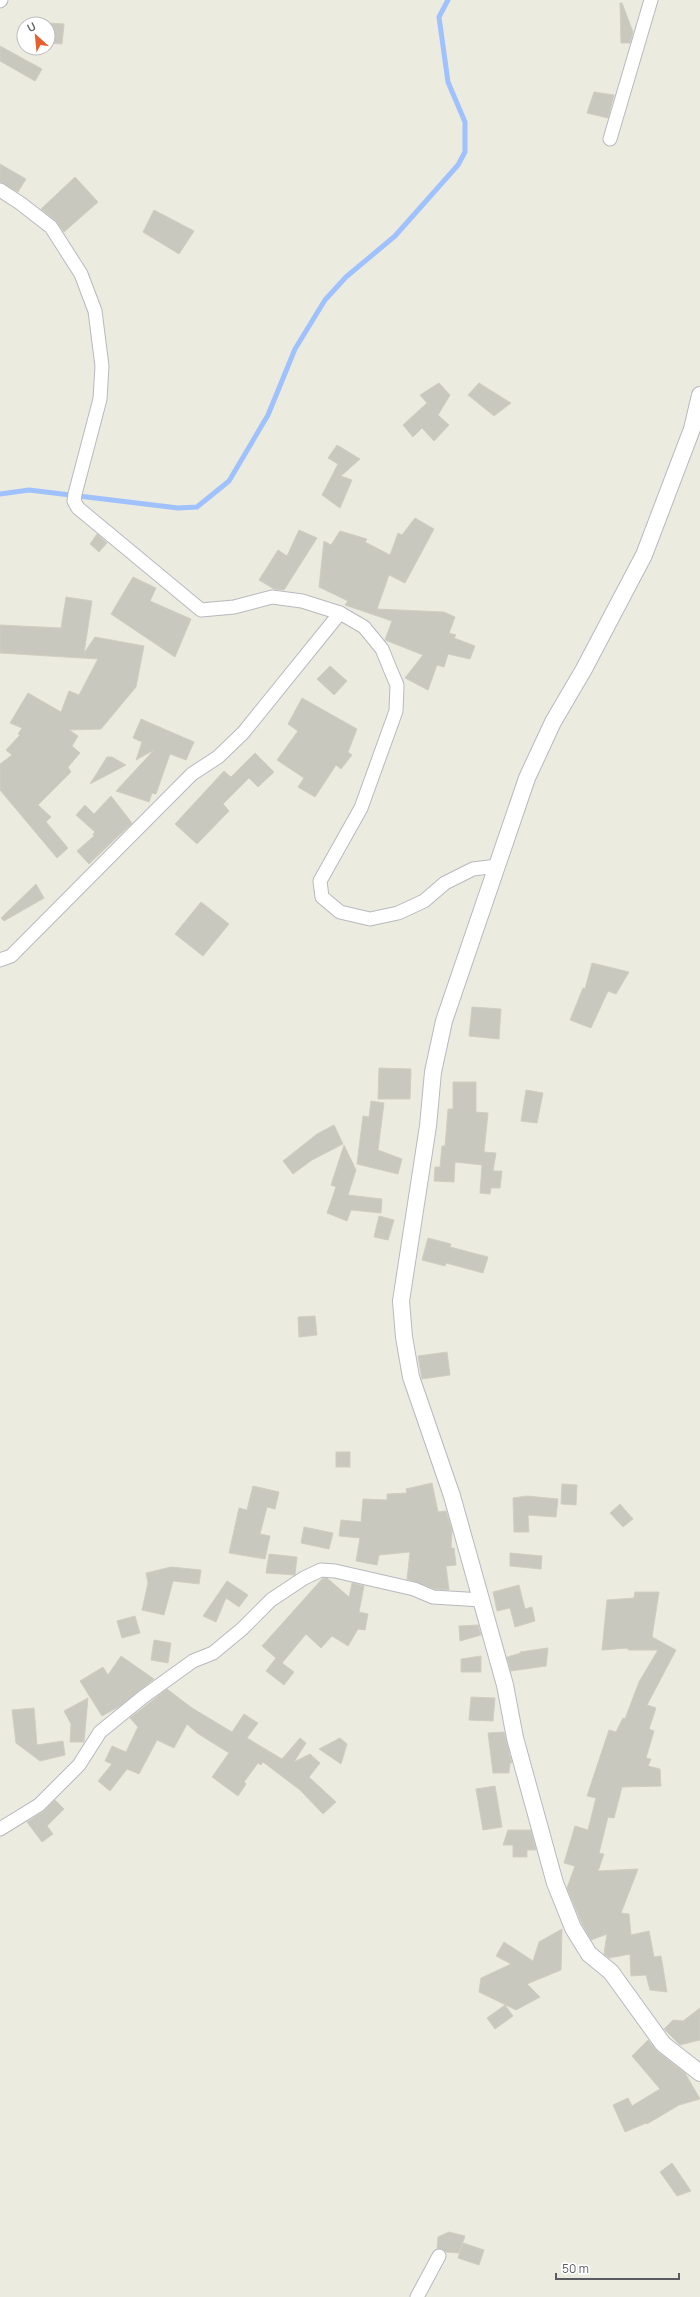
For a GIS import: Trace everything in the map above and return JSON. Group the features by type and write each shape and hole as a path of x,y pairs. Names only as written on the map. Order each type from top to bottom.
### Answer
{"street":[{"path":"610,139 651,0"},
{"path":"0,190 20,203 50,227 81,274 94,311 102,366 100,400 75,494 74,501 78,508 201,610 234,607 272,597 302,601 340,613 364,627 382,649 397,685 396,711 361,808 320,880 322,897 340,912 370,919 398,913 424,902 445,883 473,869 497,866"},
{"path":"700,395 692,429 644,555 584,669 553,722 527,778 444,1021 433,1072 428,1126 401,1301 404,1337 411,1378 452,1496 482,1600 505,1685 519,1754 555,1883 573,1928 589,1954 611,1972 663,2044 700,2073"},
{"path":"0,960 11,956 192,774 218,757 243,732 340,613"},
{"path":"0,1829 39,1805 57,1788 79,1764 100,1732 193,1661 213,1653 242,1629 271,1600 304,1578 321,1570 335,1571 414,1589 433,1597 482,1600"},
{"path":"417,2297 439,2256"}],"building":[{"path":"620,3 622,3 633,32 630,43 621,43"},
{"path":"56,24 64,24 62,44 56,44"},
{"path":"0,46 42,69 35,81 0,61"},
{"path":"594,92 614,95 608,118 587,113"},
{"path":"0,164 26,179 18,192 0,182"},
{"path":"75,177 98,202 64,232 56,221 41,209"},
{"path":"154,210 194,231 179,254 143,232"},
{"path":"439,383 450,395 438,415 449,425 434,441 422,428 413,437 403,425 427,403 420,395"},
{"path":"479,383 511,403 494,416 468,395"},
{"path":"337,445 360,459 341,476 352,480 340,508 322,495 338,464 328,458"},
{"path":"415,518 434,529 405,583 389,575 377,609 444,612 455,617 449,633 456,635 454,638 475,646 470,659 448,654 444,667 437,665 428,690 405,678 423,655 385,640 392,621 345,605 348,601 319,587 324,541 331,545 340,531 367,539 365,542 390,555 398,533 402,535"},
{"path":"299,530 317,538 284,590 274,589 259,580 278,550 287,556"},
{"path":"97,534 107,543 99,552 90,544"},
{"path":"133,577 156,588 150,601 191,619 175,657 111,614"},
{"path":"66,597 92,601 84,653 95,637 144,646 136,687 101,729 69,730 78,736 72,746 80,753 68,767 71,772 38,805 51,817 46,822 68,848 57,858 0,790 0,764 12,755 6,750 20,735 18,734 22,728 10,723 28,693 61,712 69,691 79,695 98,659 0,653 0,625 61,628"},
{"path":"330,666 347,681 334,695 317,679"},
{"path":"302,698 357,729 348,752 352,755 341,769 336,765 315,797 298,787 304,778 277,760 298,731 288,724"},
{"path":"141,719 194,742 186,760 170,754 156,794 152,793 149,802 116,791 154,750 136,760 142,742 133,738"},
{"path":"255,753 274,772 258,787 249,778 223,804 229,811 197,844 175,824 224,771 231,777"},
{"path":"107,757 112,757 126,765 90,784"},
{"path":"111,796 132,823 89,864 77,851 94,836 93,834 95,832 76,815 85,805 94,814"},
{"path":"36,884 44,898 4,921 1,918"},
{"path":"201,902 229,924 203,956 175,934"},
{"path":"592,963 629,972 616,994 608,991 591,1028 570,1020 583,988 585,989"},
{"path":"472,1007 501,1009 499,1039 469,1036"},
{"path":"379,1068 411,1069 410,1099 378,1099"},
{"path":"453,1082 476,1082 476,1112 488,1113 484,1152 496,1153 493,1171 502,1171 500,1188 491,1188 490,1194 480,1193 482,1165 455,1162 454,1182 434,1181 435,1167 440,1167 442,1146 445,1146 448,1109 453,1109"},
{"path":"526,1090 543,1093 537,1123 521,1121"},
{"path":"371,1101 384,1103 378,1150 402,1159 398,1174 357,1164 363,1116 369,1117"},
{"path":"334,1125 343,1144 312,1160 293,1174 283,1161 317,1134"},
{"path":"344,1145 356,1170 348,1195 382,1199 381,1213 351,1210 347,1221 327,1213 336,1187 331,1185"},
{"path":"379,1216 394,1220 388,1240 374,1237"},
{"path":"428,1238 451,1244 450,1247 488,1257 483,1273 446,1263 445,1266 422,1260"},
{"path":"315,1316 317,1335 299,1337 298,1317"},
{"path":"447,1352 450,1375 422,1379 418,1356"},
{"path":"336,1452 350,1452 350,1467 336,1467"},
{"path":"432,1483 438,1512 446,1511 452,1530 451,1548 454,1548 456,1565 446,1566 449,1590 435,1589 407,1579 410,1552 379,1555 377,1565 356,1561 360,1538 339,1536 341,1520 361,1522 363,1499 387,1500 387,1494 407,1493 406,1489"},
{"path":"562,1484 577,1485 576,1505 561,1504"},
{"path":"253,1486 279,1492 275,1509 267,1507 260,1534 270,1536 265,1559 229,1553 239,1508 247,1510"},
{"path":"527,1496 558,1499 556,1517 528,1515 529,1532 514,1532 513,1498"},
{"path":"620,1504 633,1519 623,1527 610,1513"},
{"path":"304,1527 333,1533 329,1549 301,1543"},
{"path":"510,1553 542,1556 541,1569 510,1566"},
{"path":"269,1554 297,1557 295,1575 266,1573"},
{"path":"171,1567 201,1570 199,1584 173,1581 164,1615 142,1610 148,1583 146,1573"},
{"path":"323,1578 327,1578 349,1597 352,1583 364,1586 359,1612 368,1614 365,1630 358,1629 348,1646 332,1636 321,1648 306,1634 282,1663 294,1672 284,1685 266,1671 276,1658 262,1646"},
{"path":"227,1581 248,1595 239,1607 226,1598 216,1622 203,1616"},
{"path":"519,1585 525,1609 532,1607 535,1621 515,1627 510,1608 497,1611 493,1592"},
{"path":"635,1592 659,1592 652,1637 676,1650 647,1705 656,1708 649,1729 654,1731 646,1758 651,1759 648,1766 660,1769 661,1786 622,1787 614,1818 608,1817 599,1853 604,1854 598,1871 638,1869 621,1913 629,1914 631,1935 649,1931 654,1957 661,1956 667,1992 650,1990 646,1975 631,1976 630,1954 609,1958 604,1954 607,1934 591,1940 582,1924 567,1888 575,1866 564,1863 575,1826 588,1830 596,1798 587,1796 609,1730 616,1732 623,1718 625,1719 639,1682 658,1650 628,1650 628,1648 602,1650 607,1600 634,1598"},
{"path":"135,1616 140,1633 122,1638 117,1621"},
{"path":"478,1625 481,1635 460,1641 459,1626"},
{"path":"154,1640 171,1643 168,1663 151,1660"},
{"path":"548,1648 546,1666 511,1671 507,1657 521,1653 520,1652"},
{"path":"121,1656 154,1679 120,1706 102,1716 80,1681 103,1667 108,1675"},
{"path":"481,1656 481,1672 461,1672 461,1659"},
{"path":"167,1689 192,1708 232,1732 244,1714 258,1723 247,1738 282,1759 300,1738 306,1743 294,1762 310,1754 320,1763 309,1777 336,1802 323,1814 300,1790 263,1762 261,1765 258,1763 244,1782 246,1784 238,1796 212,1777 229,1753 197,1733 187,1724 174,1748 157,1740 139,1774 127,1769 110,1791 98,1781 112,1764 105,1761 112,1746 126,1752 138,1727 130,1718"},
{"path":"471,1697 495,1698 493,1721 469,1720"},
{"path":"88,1698 84,1742 70,1742 71,1724 64,1711"},
{"path":"34,1708 37,1745 63,1741 65,1755 40,1761 16,1743 12,1710"},
{"path":"504,1732 512,1763 510,1763 509,1773 493,1773 488,1733"},
{"path":"340,1738 347,1744 341,1764 319,1749"},
{"path":"495,1786 502,1827 483,1830 476,1789"},
{"path":"55,1800 64,1809 47,1826 53,1834 42,1842 27,1822 43,1812"},
{"path":"508,1830 531,1830 536,1850 527,1850 527,1857 513,1857 513,1845 503,1845"},
{"path":"562,1929 561,1970 527,1984 540,1997 516,2010 479,1992 481,1978 511,1964 496,1956 504,1942 533,1961 539,1942"},
{"path":"505,2005 513,2016 495,2029 487,2018"},
{"path":"700,2008 700,2040 680,2045 664,2029 673,2020 683,2021"},
{"path":"648,2040 657,2051 685,2073 700,2099 679,2105 647,2124 646,2123 625,2132 613,2105 628,2098 632,2106 660,2089 632,2056"},
{"path":"672,2163 691,2191 677,2196 660,2172"},
{"path":"449,2232 465,2236 459,2253 446,2252 442,2249 437,2249 438,2237"},
{"path":"463,2243 484,2250 479,2265 458,2258"}],"waterway":[{"path":"0,494 29,490 178,508 197,507 229,481 268,415 295,349 325,300 346,277 395,236 458,165 465,152 465,122 448,82 439,17 448,0"}]}
